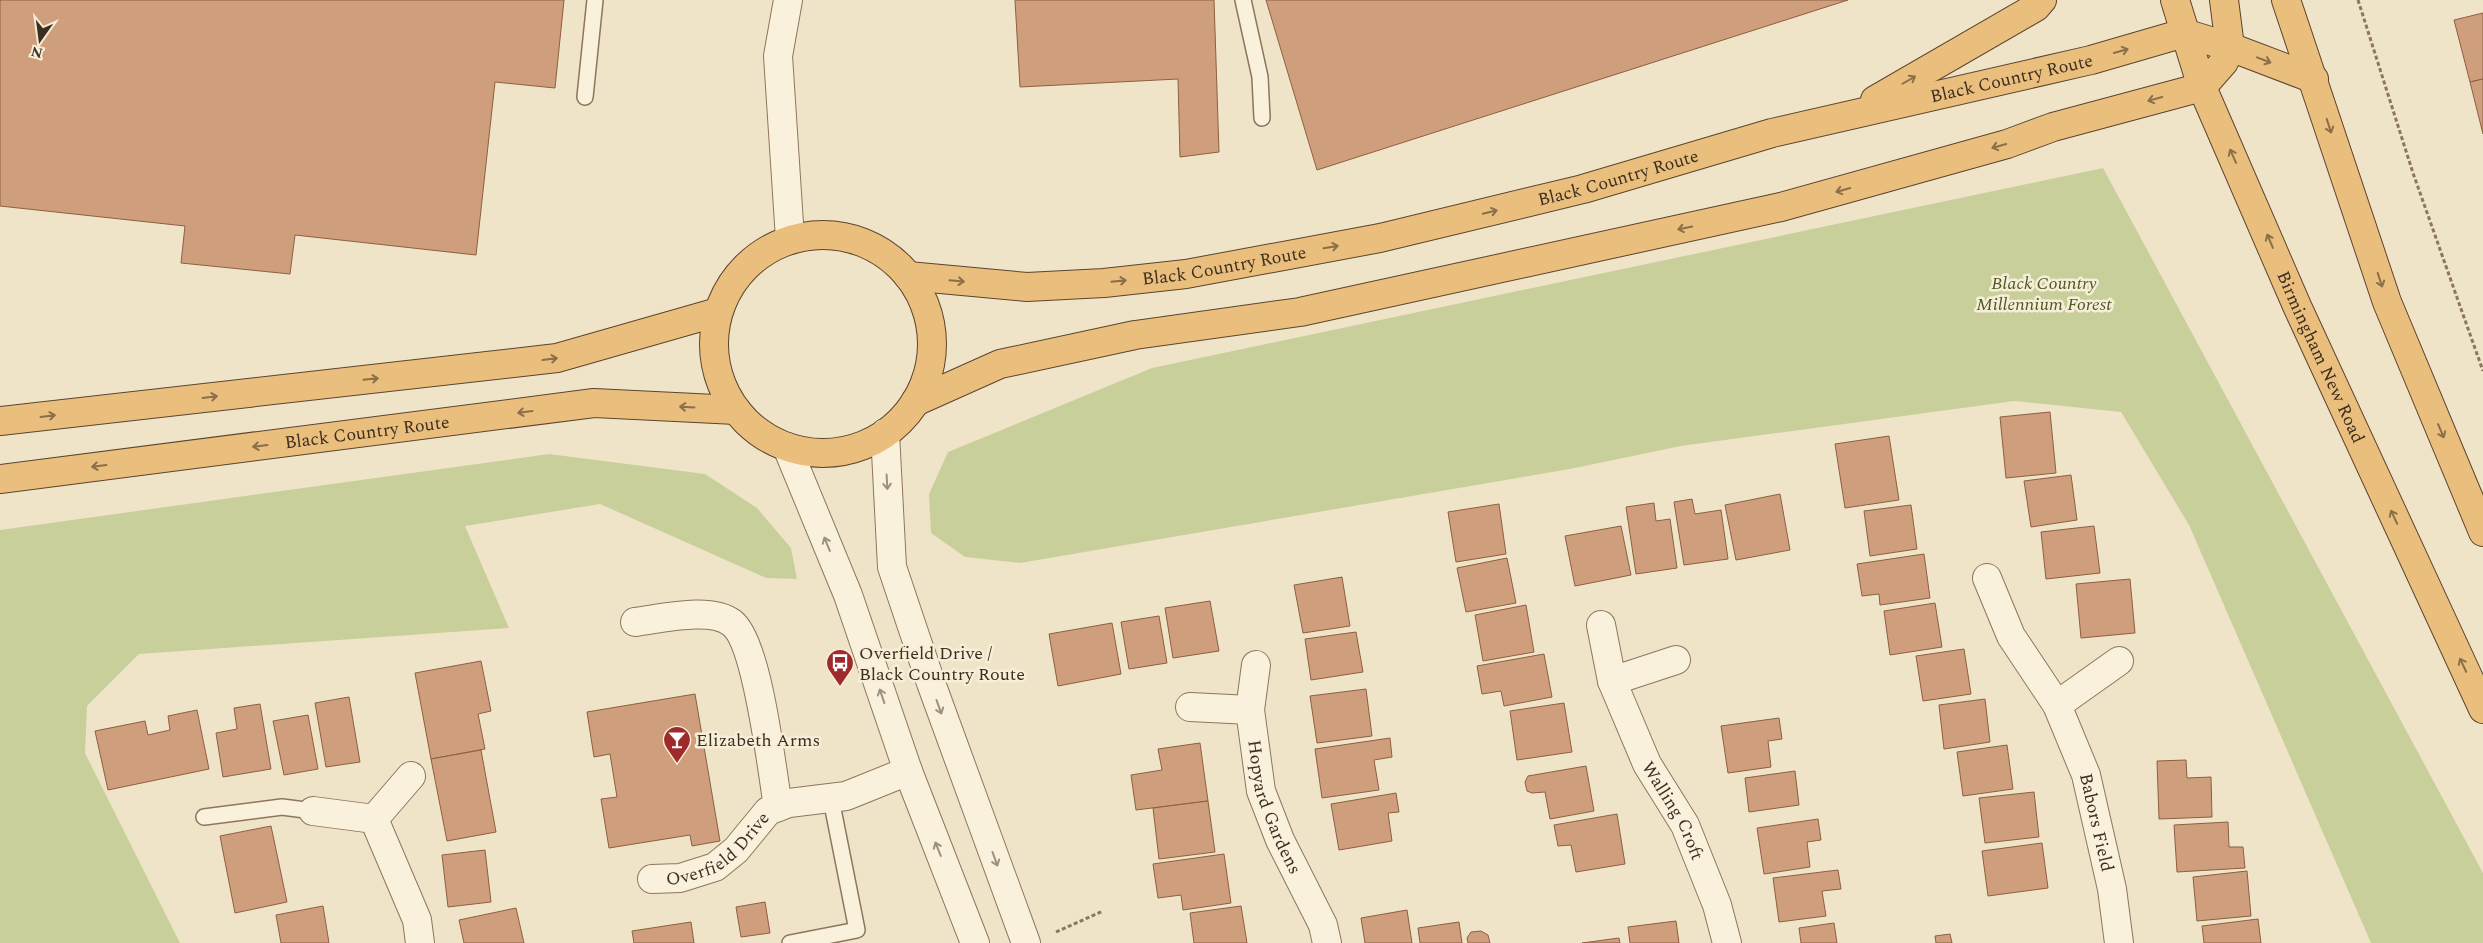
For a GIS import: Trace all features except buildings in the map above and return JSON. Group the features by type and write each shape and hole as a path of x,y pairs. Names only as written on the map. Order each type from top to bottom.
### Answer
{"highway":[{"path":"1852,114 2036,7 2042,0"},
{"name":"Birmingham New Road","path":"2175,0 2202,87 2297,306 2483,709"},
{"path":"915,402 1000,364 1135,335 1300,312 1781,207 2007,144 2053,127 2202,87 2224,62 2230,47 2224,0"},
{"path":"2286,0 2387,302 2483,532"},
{"path":"2184,33 2230,47 2314,79"},
{"name":"Black Country Route","path":"908,276 1027,287 1104,283 1186,274 1380,238 1583,189 1772,133 2091,60 2184,33"},
{"path":"829,235 854,240 874,247 890,258 908,276 928,313 932,346 925,382 915,402 903,418 885,434 866,444 836,452 807,451 787,447 764,436 746,422 724,390 716,368 713,339 718,312 725,294 746,265 762,253 790,239 829,235"},
{"path":"0,421 557,358 718,312"},
{"name":"Black Country Route","path":"0,479 594,403 736,410"}],"street":[{"path":"788,0 778,56 790,239"},
{"path":"885,434 892,568 931,683 1038,939"},
{"path":"787,447 848,595 908,771 975,943"},
{"name":"Babors Field","path":"1987,578 2011,636 2057,706 2086,775 2112,889 2119,943"},
{"name":"Overfield Drive","path":"635,622 709,614 732,623 745,641 754,674 778,807"},
{"name":"Walling Croft","path":"1601,625 1612,681 1647,764 1686,825 1717,905 1727,943"},
{"path":"1612,681 1676,660"},
{"path":"2057,706 2119,661"},
{"name":"Hopyard Gardens","path":"1256,665 1250,710 1261,791 1280,840 1323,925 1327,943"},
{"path":"1190,708 1250,710"},
{"name":"Overfield Drive","path":"652,879 680,878 715,867 736,850 768,811 789,803 846,796 908,771"},
{"path":"374,819 411,776"},
{"path":"313,811 374,819"},
{"path":"374,819 418,920 420,943"}],"lane":[{"path":"585,98 595,0"},
{"path":"1244,0 1260,77 1262,118"},
{"path":"790,943 857,930 831,799"},
{"path":"204,817 282,807 313,811"}],"path":[{"path":"2358,0 2413,173 2483,371"},
{"path":"1038,939 1103,911"}],"green space":[{"name":"Black Country Millennium Forest","path":"2103,168 2483,873 2483,943 2371,943 2189,525 2121,412 2014,401 1681,446 1570,469 1020,563 965,557 931,533 929,494 948,452 1152,368"},
{"path":"549,454 705,474 757,508 791,548 797,579 766,578 600,504 465,526 509,628 139,654 87,706 85,753 180,943 0,943 0,530"}],"place":[{"name":"Overfield Drive / Black Country Route","path":"840,687"},
{"name":"Elizabeth Arms","path":"677,764"}]}
